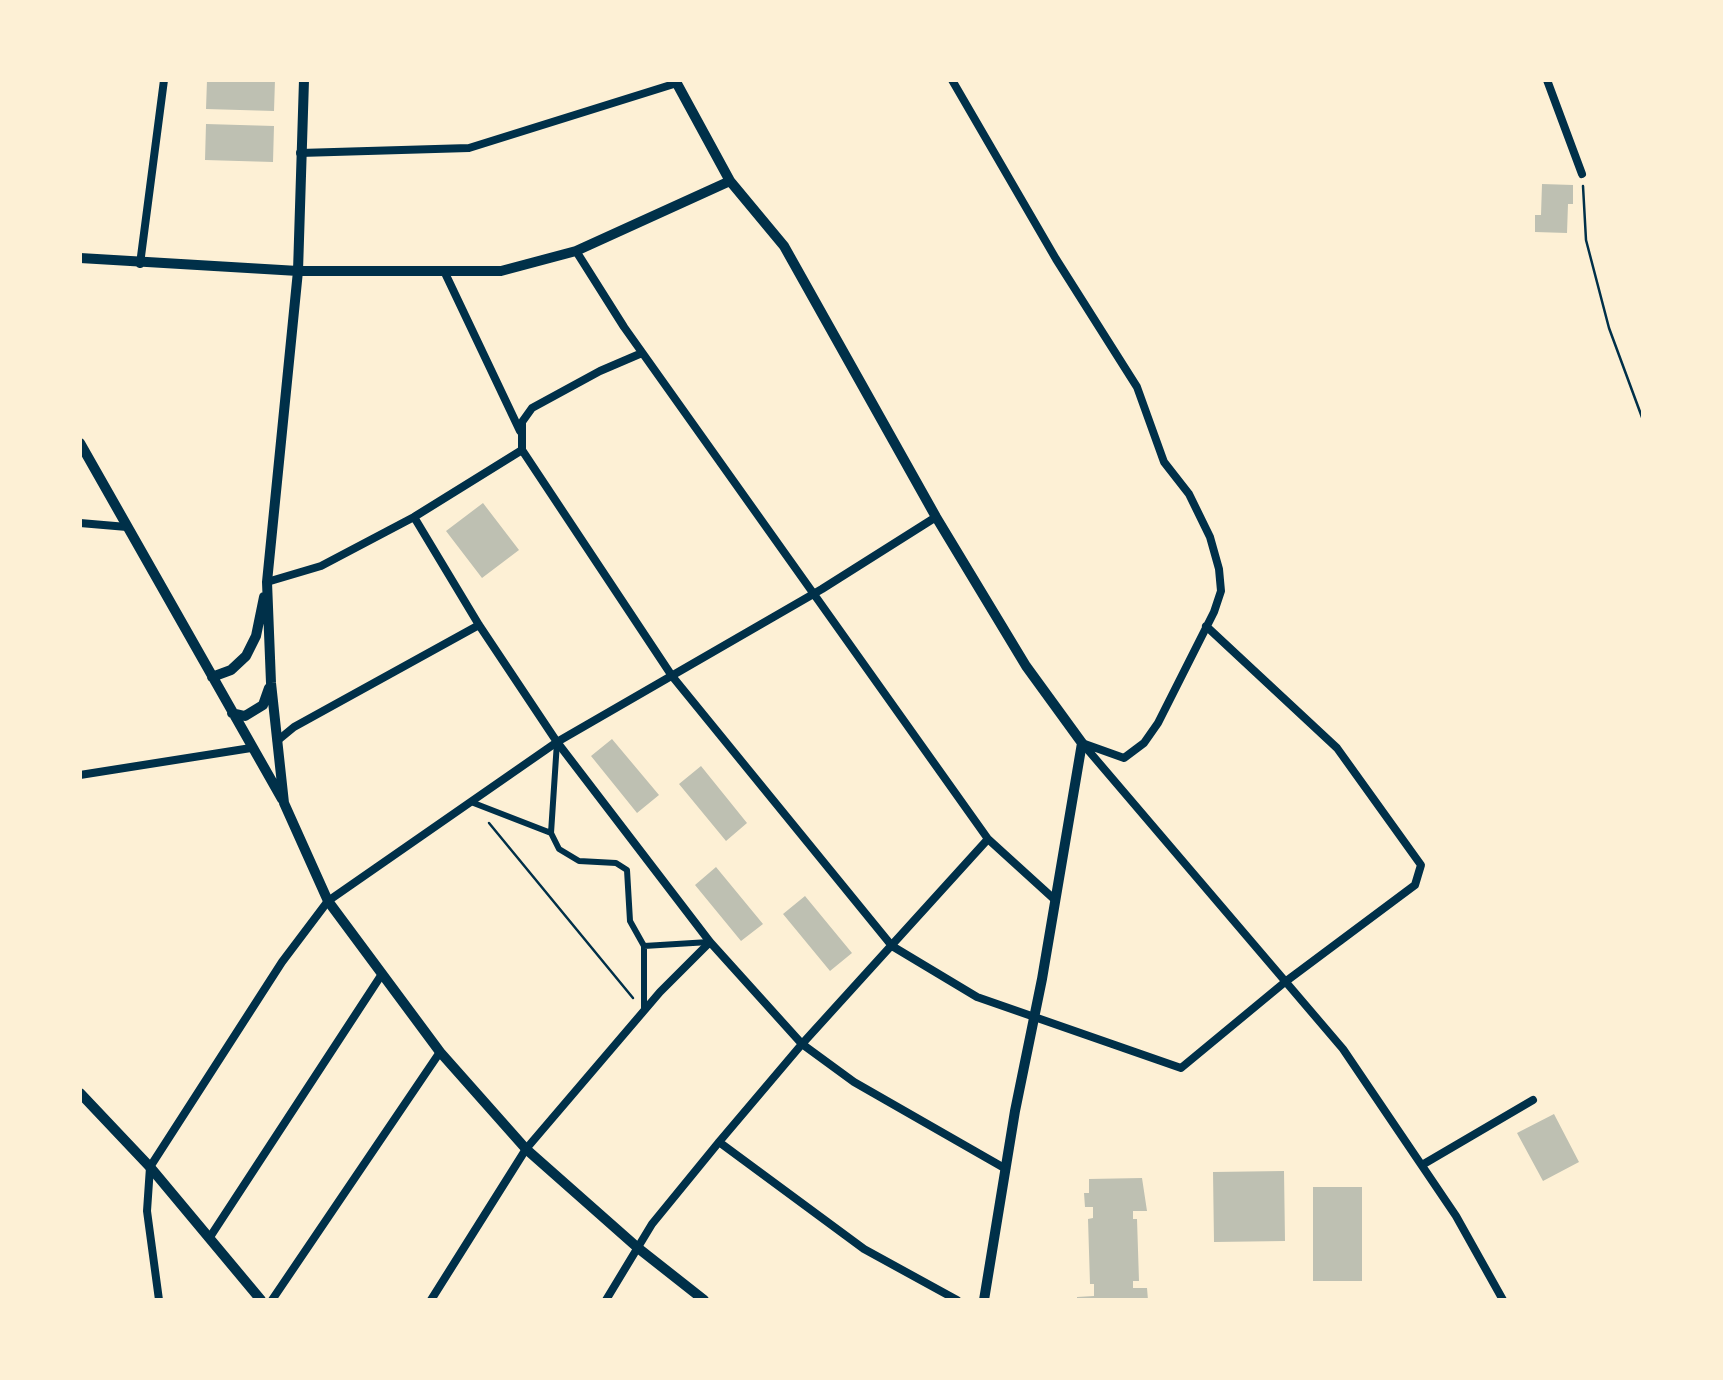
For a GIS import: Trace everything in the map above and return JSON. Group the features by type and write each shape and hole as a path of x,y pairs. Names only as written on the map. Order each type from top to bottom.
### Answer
{"street":[{"path":"140,264 164,80"},
{"path":"212,677 231,670 246,656 256,636 267,582 298,271 304,80"},
{"path":"952,80 1137,387 1164,462 1188,494 1210,536 1221,590 1158,722 1144,743 1124,758 1082,744"},
{"path":"1547,80 1582,174"},
{"path":"300,153 469,148 676,81 730,181 784,246 936,517 1026,666 1082,744 1344,1049 1456,1216 1503,1300"},
{"path":"80,258 298,271 501,271 576,251 730,181"},
{"path":"576,251 642,353 988,840 1054,900"},
{"path":"444,272 520,432"},
{"path":"642,353 600,370 532,408 520,432 522,450 672,676 892,946 977,997 1181,1068 1285,982 1415,884 1420,865 1337,748 1206,626"},
{"path":"80,443 284,802 328,901 440,1052 526,1149 638,1248 704,1300"},
{"path":"267,582 321,566 414,517 522,450"},
{"path":"414,517 479,625 557,742 710,942 802,1044 854,1082 1006,1169"},
{"path":"159,1300 147,1211 150,1167 282,962 328,901 557,742 936,517"},
{"path":"80,522 128,527"},
{"path":"267,582 284,802"},
{"path":"277,741 294,726 479,625"},
{"path":"232,713 244,716 263,705 272,682"},
{"path":"557,742 551,833 559,849 580,861 616,863 626,870"},
{"path":"984,1300 1082,744"},
{"path":"80,776 251,748"},
{"path":"471,802 551,833"},
{"path":"606,1300 652,1224 719,1142 802,1044 988,840"},
{"path":"626,870 646,856"},
{"path":"626,870 630,921 644,946 644,1010"},
{"path":"432,1300 526,1149 644,1010 710,942"},
{"path":"644,946 710,942"},
{"path":"210,1237 382,974"},
{"path":"272,1300 440,1052"},
{"path":"80,1094 150,1167 261,1300"},
{"path":"1422,1165 1533,1100"},
{"path":"719,1142 864,1248 957,1300"}],"path":[{"path":"1582,174 1586,240 1609,328 1643,420"},
{"path":"471,802 644,1010"}],"building":[{"path":"207,80 275,80 274,111 206,109"},
{"path":"206,124 274,126 273,162 205,160"},
{"path":"1542,184 1573,185 1567,233 1535,232 1535,215 1541,215"},
{"path":"483,503 519,550 482,578 446,531"},
{"path":"612,739 659,795 637,813 591,756"},
{"path":"701,766 747,823 726,841 679,784"},
{"path":"716,867 763,924 741,941 695,885"},
{"path":"805,896 852,953 830,971 783,914"},
{"path":"1554,1114 1579,1162 1543,1181 1517,1133"},
{"path":"1284,1171 1285,1241 1214,1242 1213,1172"},
{"path":"1142,1178 1147,1211 1133,1211 1133,1219 1137,1219 1139,1281 1133,1281 1133,1288 1147,1288 1148,1300 1077,1300 1094,1296 1094,1284 1090,1284 1088,1219 1093,1218 1093,1207 1085,1207 1084,1193 1089,1193 1089,1179"},
{"path":"1313,1187 1362,1187 1362,1281 1313,1281"}]}
